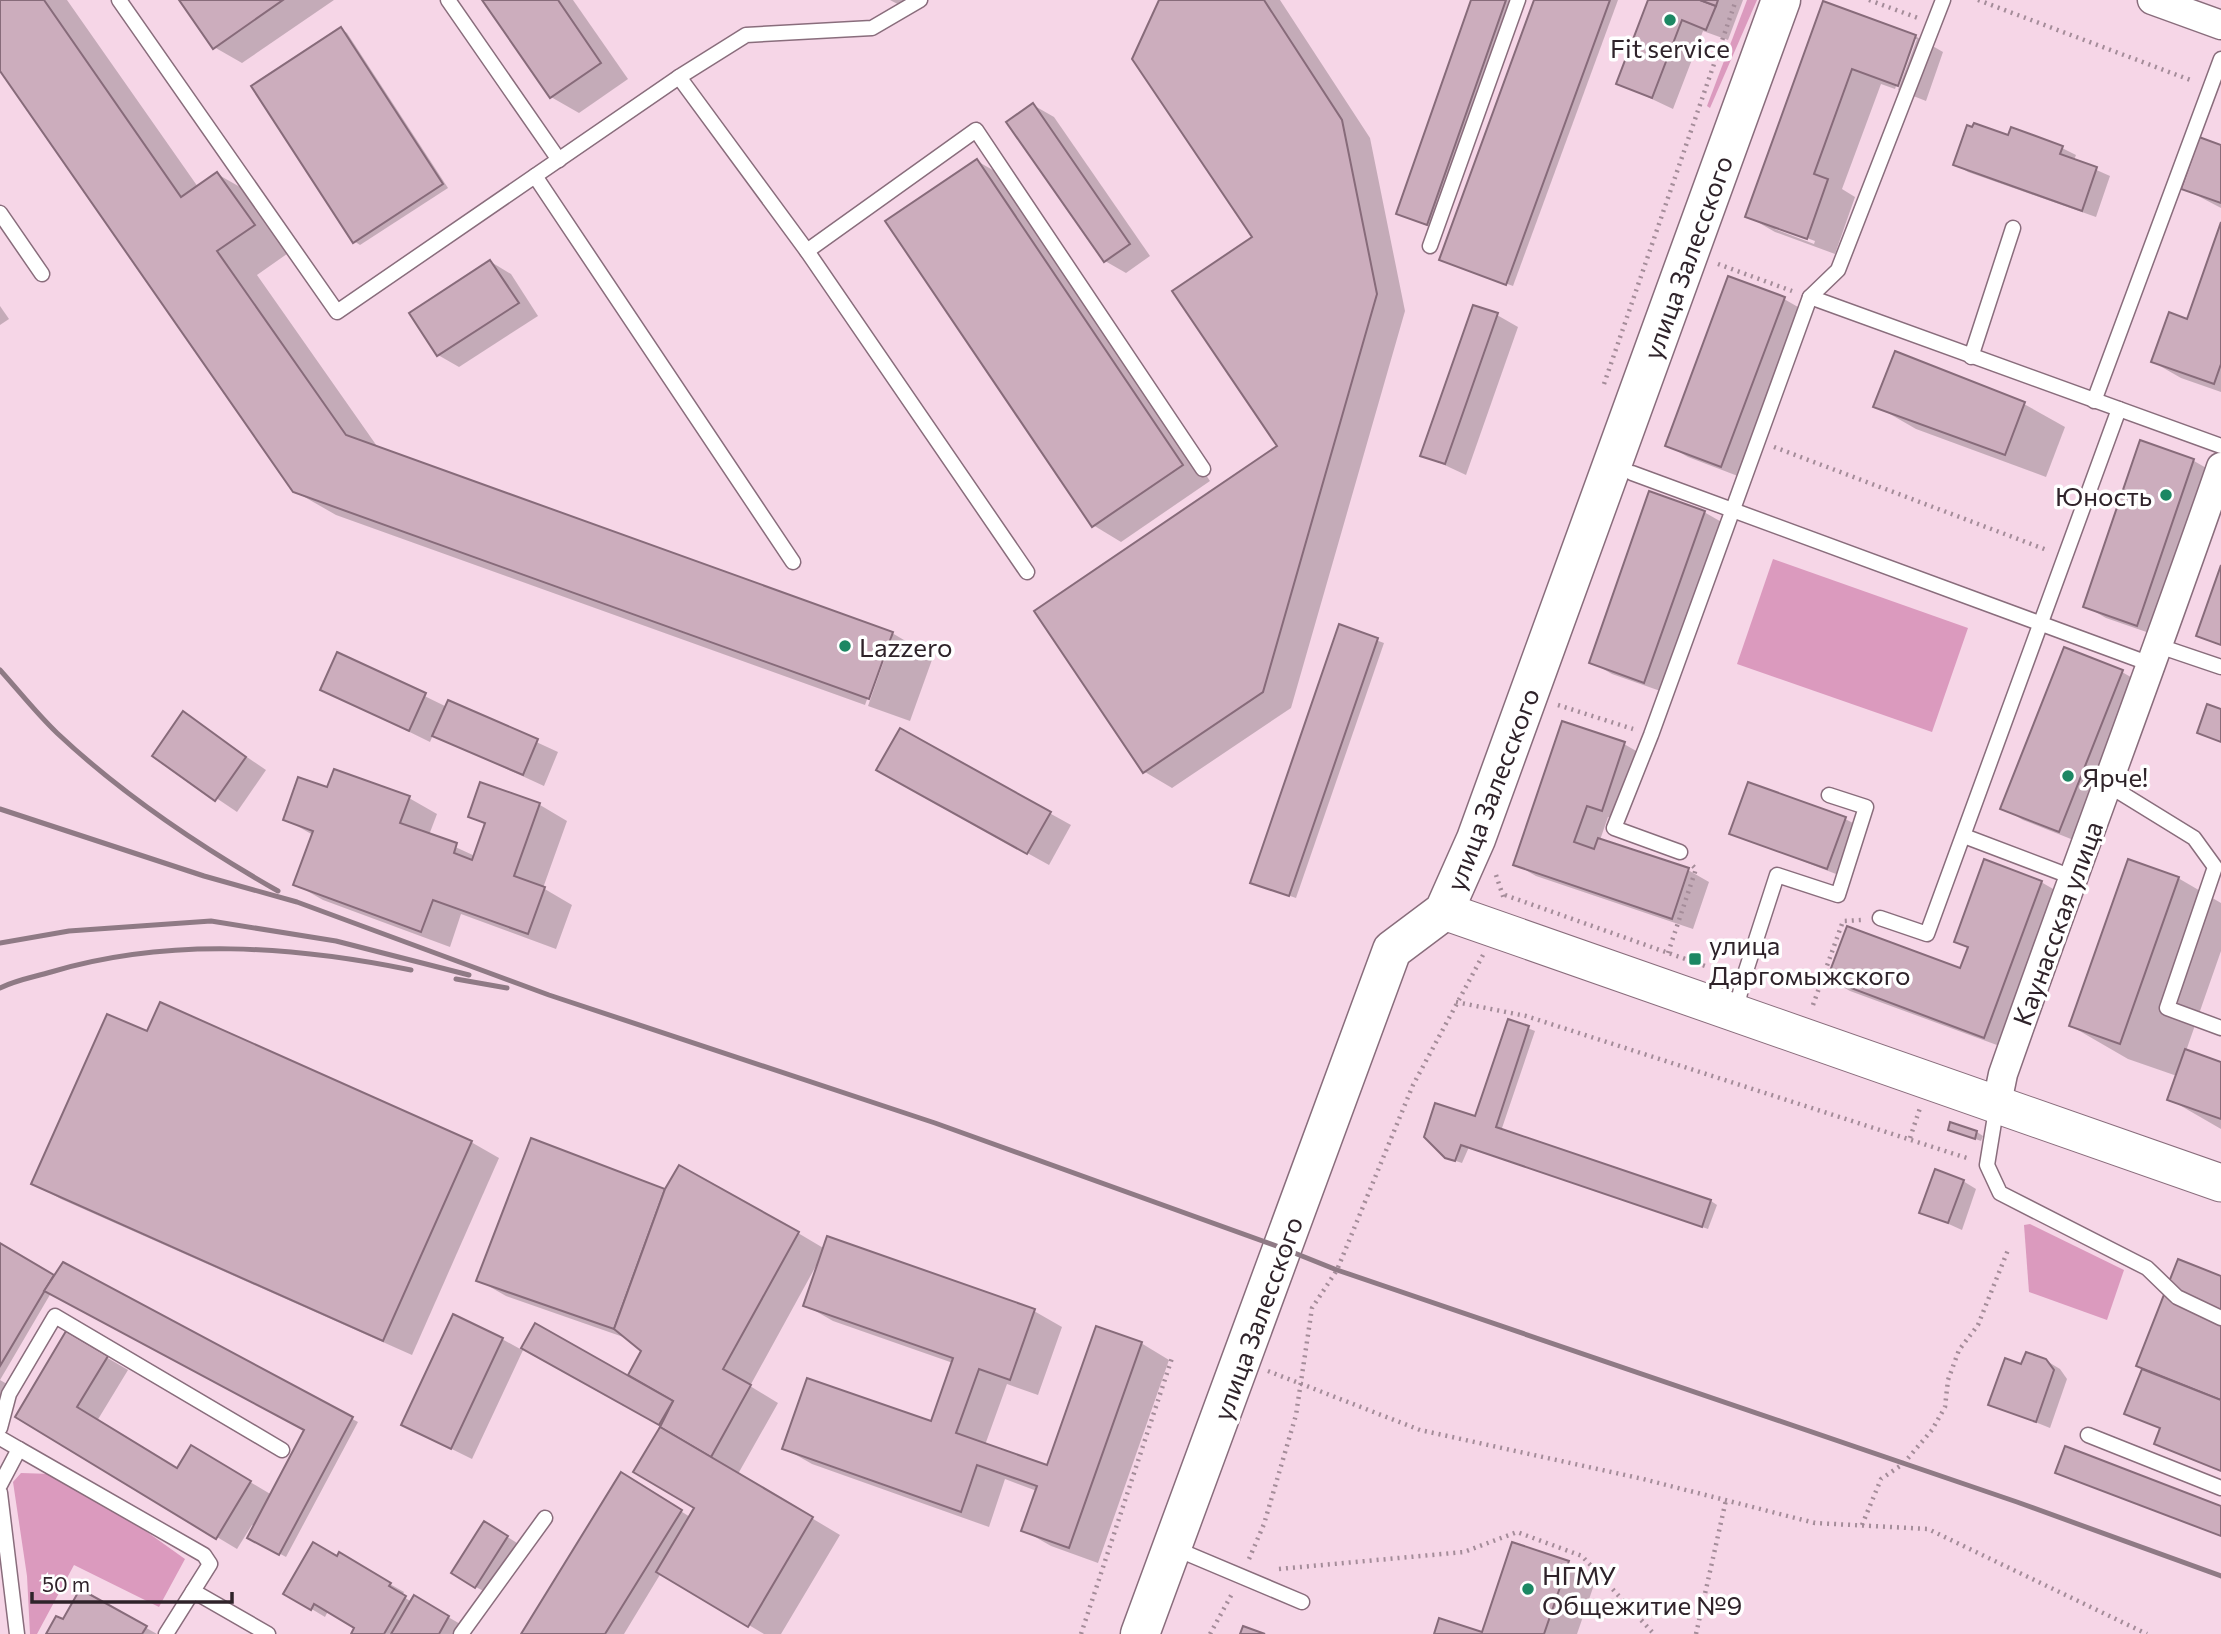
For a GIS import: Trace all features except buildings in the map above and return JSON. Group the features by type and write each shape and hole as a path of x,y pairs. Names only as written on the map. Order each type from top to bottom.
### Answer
{"main road":[{"name":"улица Залесского","path":"1140,1634 1392,950 1444,911 1476,839 1781,0"}],"street":[{"path":"2152,0 2191,7 2221,24"},
{"name":"Каунасская улица","path":"1997,1103 2003,1074 2072,877 2156,656 2221,468"},
{"path":"1444,911 1737,1011 2221,1183"}],"lane":[{"path":"119,0 337,312 679,77 746,35 872,28 920,0"},
{"path":"448,0 559,160"},
{"path":"1430,246 1518,0"},
{"path":"1680,852 1614,828 1651,735 1810,297 1838,270 1944,0"},
{"path":"2094,401 2221,59"},
{"path":"679,77 807,251 1027,572"},
{"path":"807,251 976,130 1203,469"},
{"path":"535,176 793,562"},
{"path":"0,213 41,274"},
{"path":"1971,356 2013,228"},
{"path":"1810,297 2221,446"},
{"path":"1880,918 1927,934 2119,409"},
{"path":"1632,473 2040,625 2156,656 2221,667"},
{"path":"2108,785 2194,838 2215,867 2167,1008 2221,1028"},
{"path":"1737,1011 1743,980 1777,875 1838,895 1866,807 1829,795"},
{"path":"1964,836 2072,877"},
{"path":"1997,1103 1987,1164 2000,1193 2147,1268 2177,1297 2221,1318"},
{"path":"0,1428 9,1394 55,1316 282,1450"},
{"path":"2088,1435 2221,1488"},
{"path":"0,1438 204,1555 210,1564 166,1634"},
{"path":"0,1485 19,1449"},
{"path":"0,1493 17,1634"},
{"path":"461,1634 545,1518"},
{"path":"1172,1547 1241,1578 1302,1601"},
{"path":"193,1591 268,1634"}],"path":[{"path":"1869,0 1935,24"},
{"path":"1978,0 2211,88"},
{"path":"1705,260 1810,297"},
{"path":"1756,441 2064,555"},
{"path":"1547,702 1651,735"},
{"path":"1668,953 1696,869 1680,852"},
{"path":"1813,1005 1843,921 1880,918"},
{"path":"1456,1002 1526,1016 1987,1164"},
{"path":"1862,1525 1881,1479 1903,1464 1933,1430 1945,1407 1948,1380 1959,1350 1978,1325 2008,1250"},
{"path":"1081,1634 1172,1358"},
{"path":"1241,1361 1419,1430 1643,1479 1815,1523 1927,1529 2147,1634"},
{"path":"1696,1634 1726,1500"},
{"path":"1241,1578 1274,1570 1464,1552 1517,1531 1582,1556 1654,1634"}],"shaded area":[{"path":"1747,0 1757,0 1710,108 1707,106"},
{"path":"1773,559 1968,628 1932,732 1737,664"},
{"path":"2030,1224 2124,1270 2107,1320 2029,1292 2024,1225"},
{"path":"21,1473 52,1474 119,1512 185,1559 159,1607 74,1565 37,1634 30,1634 27,1576 13,1482"}],"railway":[{"path":"0,670 50,726 109,778 191,838 278,891"},
{"path":"0,809 204,876 297,902 549,995 935,1123 1337,1270 2017,1502 2221,1576"},
{"path":"0,943 69,931 211,921 336,941 469,975"},
{"path":"0,988 95,961 185,950 276,951 321,955 411,970"},
{"path":"456,979 507,988"}],"place":[{"name":"Fit service","path":"1670,20"},
{"name":"Юность","path":"2166,495"},
{"name":"Lazzero","path":"845,646"},
{"name":"Ярче!","path":"2068,776"},
{"name":"улица Даргомыжского","path":"1695,959"},
{"name":"НГМУ Общежитие №9","path":"1528,1589"}]}
